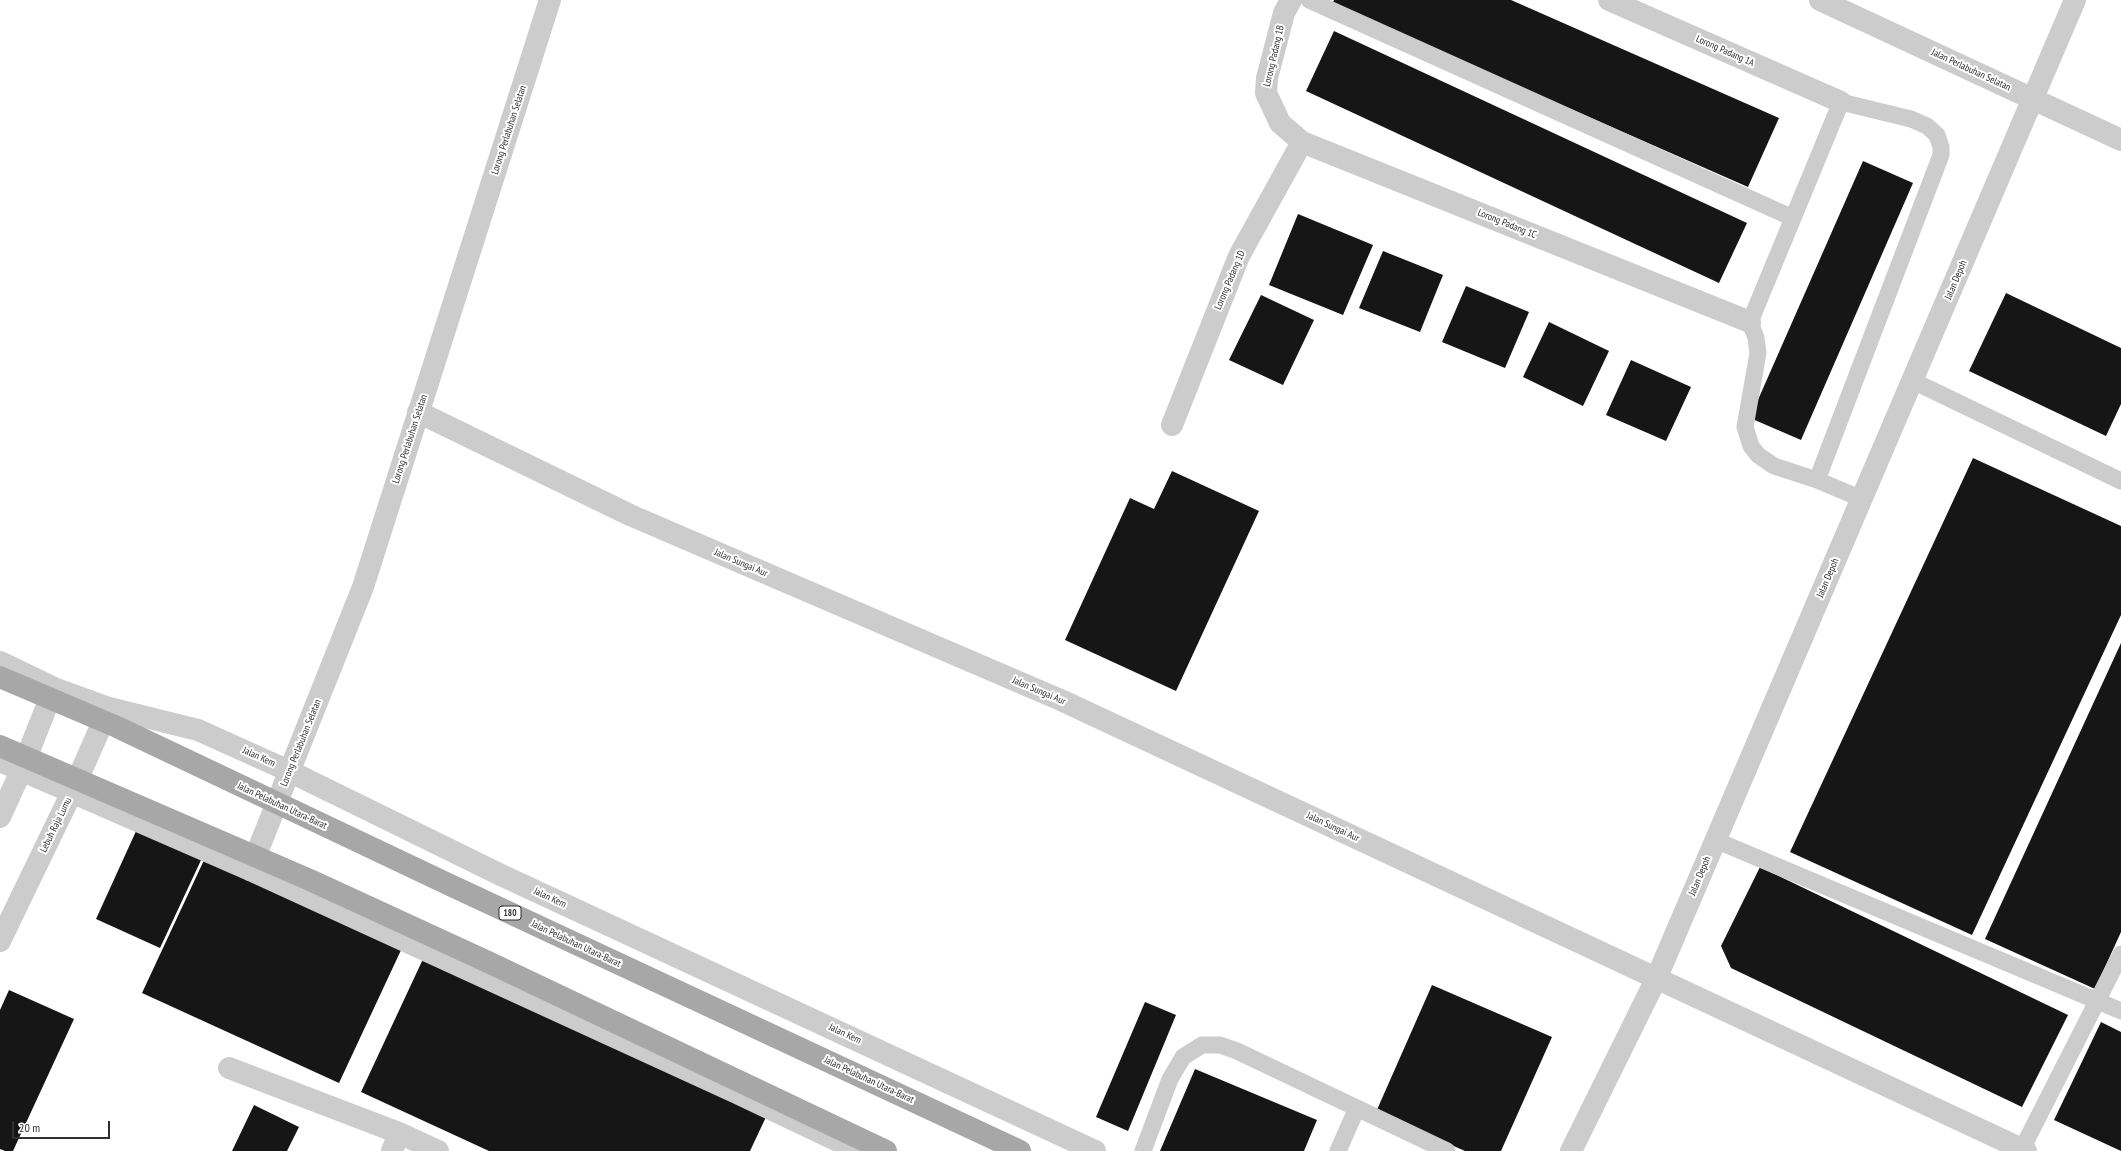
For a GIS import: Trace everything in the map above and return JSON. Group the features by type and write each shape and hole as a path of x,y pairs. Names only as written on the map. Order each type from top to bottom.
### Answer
{"main road":[{"name":"Jalan Pelabuhan Utara-Barat","path":"0,677 124,730 450,885 1020,1151"},
{"path":"0,746 310,880 488,962 886,1151"}],"street":[{"name":"Lorong Perlabuhan Selatan","path":"250,870 363,587 550,0"},
{"name":"Lorong Padang 1B","path":"1274,113 1266,93 1267,78 1284,13 1291,0"},
{"name":"Lorong Padang 1A","path":"1609,0 1841,102"},
{"name":"Jalan Perlabuhan Selatan","path":"1820,0 2121,140"},
{"name":"Jalan Depoh","path":"1571,1151 1656,977 2034,100 2075,0"},
{"name":"Lorong Padang 1C","path":"1274,113 1290,133 1302,142 1750,322"},
{"name":"Lorong Padang 1D","path":"1172,425 1239,256 1302,142"},
{"name":"Jalan Sungai Aur","path":"418,412 630,515 1063,701 2024,1150"},
{"name":"Jalan Kem","path":"0,662 54,688 109,708 198,730 289,771 501,875 1095,1151"},
{"path":"0,818 54,688"},
{"name":"Lebuh Raja Lumu","path":"0,941 72,792 109,708"},
{"path":"0,761 250,870 737,1093 858,1151"},
{"path":"228,1068 396,1142 438,1151"}],"lane":[{"path":"1309,0 1793,218"},
{"path":"1817,480 1941,151 1937,134 1927,126 1911,119 1841,102 1750,322 1756,338 1758,353 1748,399 1745,427 1746,436 1758,455 1774,466 1817,480 1862,499"},
{"path":"1913,381 2121,481"},
{"path":"1715,840 2121,1011"},
{"path":"2024,1150 2121,954"},
{"path":"1143,1151 1170,1079 1183,1057 1202,1045 1220,1045 1237,1051 1447,1151"},
{"path":"1338,1151 1357,1108"}],"building":[{"path":"1334,0 1511,0 1779,118 1748,187 1332,4"},
{"path":"1334,31 1747,223 1719,283 1306,91"},
{"path":"1863,161 1913,183 1801,440 1750,418"},
{"path":"1298,214 1373,245 1343,315 1269,285"},
{"path":"1383,251 1443,275 1420,332 1359,308"},
{"path":"1466,286 1529,312 1505,368 1442,342"},
{"path":"2006,293 2121,348 2121,404 2106,436 1969,371"},
{"path":"1261,295 1314,320 1283,385 1229,360"},
{"path":"1549,322 1609,351 1583,406 1523,377"},
{"path":"1631,360 1691,387 1666,441 1606,415"},
{"path":"1973,458 2121,526 2121,615 1972,935 1790,852"},
{"path":"1172,471 1259,511 1176,691 1065,640 1130,498 1154,509"},
{"path":"2121,643 2121,932 2095,989 1985,939"},
{"path":"137,829 202,858 160,948 96,919"},
{"path":"205,858 402,948 339,1083 142,993"},
{"path":"1760,867 2068,1015 2022,1107 1731,968 1721,946"},
{"path":"423,959 766,1117 750,1151 489,1151 361,1092"},
{"path":"1432,985 1552,1037 1501,1151 1465,1151 1376,1112"},
{"path":"9,990 74,1019 13,1151 5,1151 0,1149 0,1010"},
{"path":"1145,1002 1176,1015 1128,1131 1096,1117"},
{"path":"2101,1022 2121,1032 2121,1151 2054,1120"},
{"path":"1195,1069 1317,1120 1304,1151 1160,1151"},
{"path":"254,1105 299,1127 287,1151 232,1151"}]}
